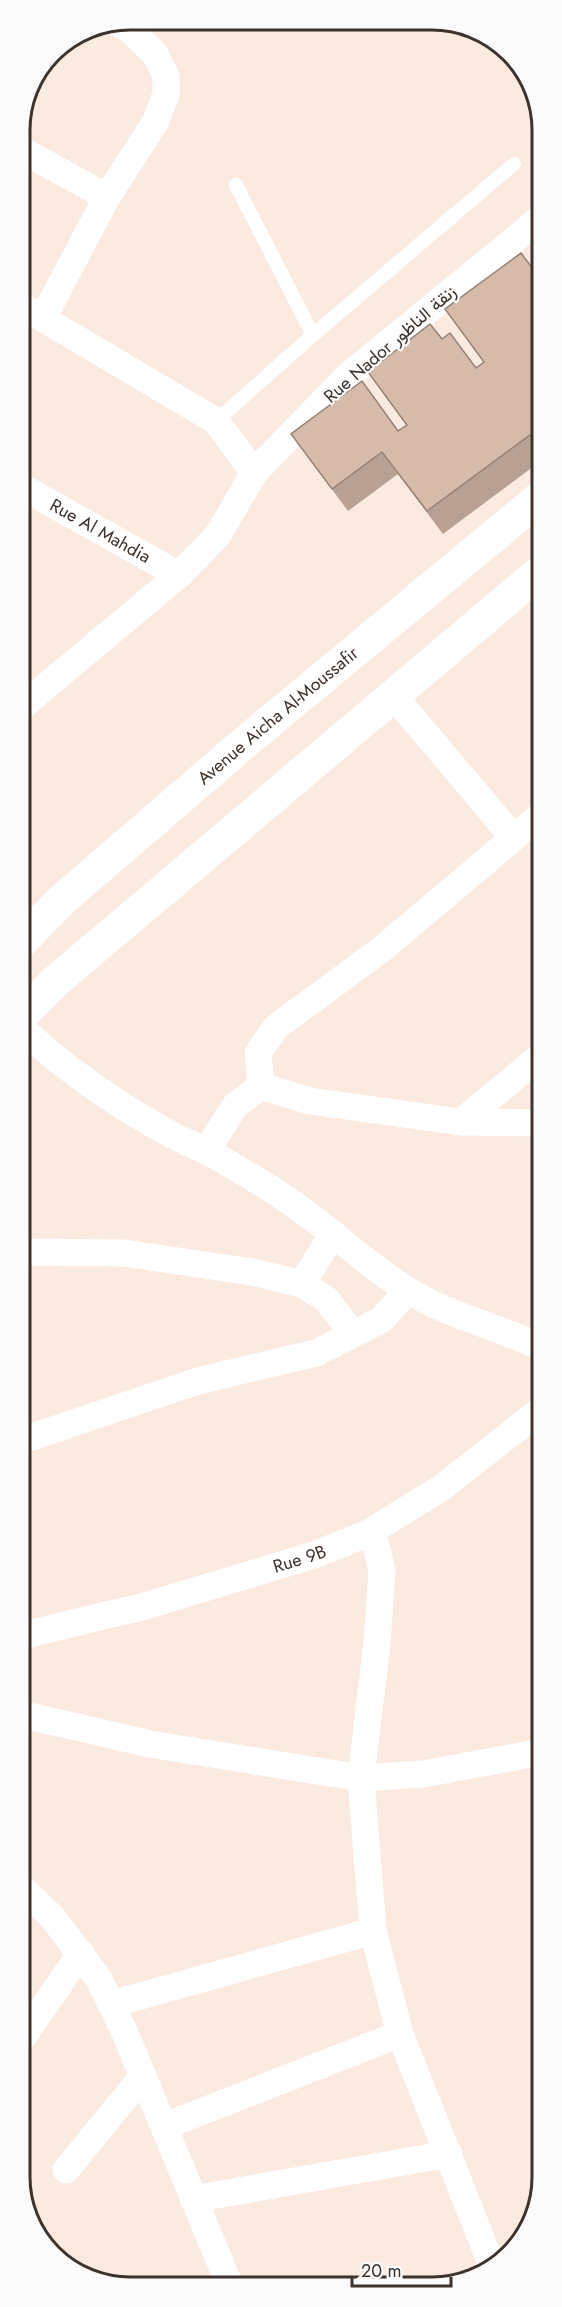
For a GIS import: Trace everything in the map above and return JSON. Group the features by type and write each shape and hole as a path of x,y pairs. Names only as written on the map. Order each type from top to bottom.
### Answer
{"main road":[{"name":"Avenue Aicha Al-Moussafir","path":"30,933 62,900 124,846 532,504"},
{"path":"30,1007 57,980 532,578"}],"street":[{"path":"129,30 155,54 166,76 162,109 31,311 216,421 254,473"},
{"path":"30,155 107,197"},
{"name":"Rue Nador زنقة الناظور","path":"30,700 179,575 218,535 254,473 348,376 532,225"},
{"name":"Rue Al Mahdia","path":"30,493 179,575"},
{"path":"393,695 513,837"},
{"path":"261,1086 258,1053 276,1028 382,949 532,822"},
{"path":"30,1036 53,1058 115,1103 163,1131 207,1150 291,1201 332,1235 408,1291 442,1310 506,1330 532,1343"},
{"path":"461,1122 532,1063"},
{"path":"261,1086 310,1101 461,1122 532,1123"},
{"path":"207,1150 235,1106 261,1086"},
{"path":"302,1284 332,1235"},
{"path":"30,1252 124,1253 252,1272 302,1284 326,1299 352,1333"},
{"path":"30,1439 198,1381 316,1353 381,1320 408,1291"},
{"name":"Rue 9B","path":"30,1633 145,1606 314,1555 368,1533 440,1490 532,1417"},
{"path":"368,1533 380,1556 381,1591 361,1778 373,1931 400,2034 489,2259"},
{"path":"30,1716 150,1744 361,1778 423,1774 532,1754"},
{"path":"30,1896 53,1918 81,1953 99,1979 112,2004 165,2126 226,2277"},
{"path":"112,2004 373,1931"},
{"path":"30,2027 81,1953"},
{"path":"165,2126 400,2034"},
{"path":"66,2170 144,2076"},
{"path":"193,2199 449,2154"}],"lane":[{"path":"216,421 514,164"},
{"path":"236,184 313,335"}],"building":[{"path":"521,253 532,268 532,433 427,511 382,452 332,489 291,434 362,381 398,431 407,425 368,372 430,324 442,339 450,333 476,368 484,362 445,309"}]}
